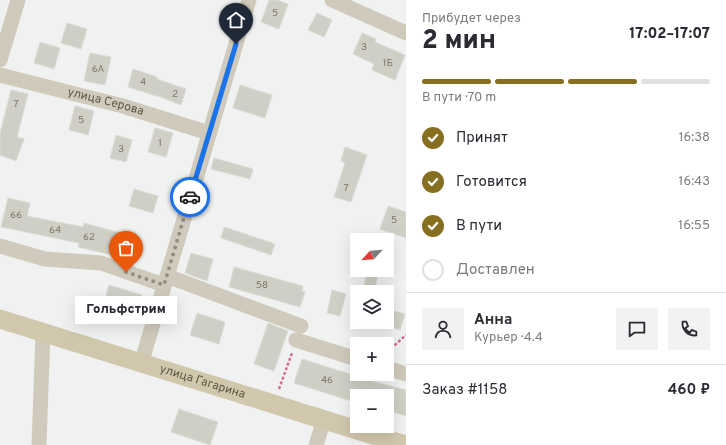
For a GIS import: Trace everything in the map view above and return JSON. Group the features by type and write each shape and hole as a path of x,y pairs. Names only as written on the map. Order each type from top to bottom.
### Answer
{"main road":[{"name":"улица Гагарина","path":"0,320 405,445"}],"lane":[{"path":"0,60 18,0"},
{"path":"141,364 249,0"},
{"path":"332,0 406,33"},
{"name":"улица Серова","path":"0,75 123,106 210,133"},
{"path":"0,246 45,259 101,263 166,281 301,326"},
{"path":"39,445 43,333"},
{"path":"296,340 350,357"},
{"path":"394,370 406,374"},
{"path":"316,445 324,420"}],"path":[{"path":"394,346 406,335"}],"building":[{"path":"269,0 277,0 288,4 279,29 261,22"},
{"path":"317,13 332,20 324,37 308,30"},
{"path":"67,23 87,29 81,49 61,43"},
{"path":"362,33 376,39 375,42 405,55 395,80 372,70 374,64 353,54"},
{"path":"40,42 60,48 54,69 34,63"},
{"path":"90,53 111,57 105,85 84,81"},
{"path":"133,69 186,89 181,105 128,87"},
{"path":"240,85 272,95 265,118 233,108"},
{"path":"11,90 28,94 17,137 24,139 16,161 0,155 0,134"},
{"path":"75,106 94,111 88,135 69,130"},
{"path":"155,128 173,133 166,157 148,152"},
{"path":"116,135 132,140 126,162 110,158"},
{"path":"345,147 367,155 351,202 334,197 345,163 341,161"},
{"path":"214,158 253,169 250,179 211,169"},
{"path":"134,189 158,196 153,213 129,206"},
{"path":"8,198 30,203 27,216 83,227 84,223 135,237 129,261 111,257 112,255 78,247 79,243 1,227"},
{"path":"388,206 406,212 406,238 380,229"},
{"path":"224,227 275,244 271,255 221,238"},
{"path":"191,253 213,259 207,281 185,273"},
{"path":"234,267 303,286 302,291 305,292 300,307 229,287"},
{"path":"366,277 377,277 376,285 364,285"},
{"path":"109,285 142,295 133,323 101,313"},
{"path":"332,290 346,294 340,316 327,313"},
{"path":"394,311 405,314 400,330 394,328"},
{"path":"197,313 225,322 219,344 190,335"},
{"path":"268,323 288,331 274,371 254,364"},
{"path":"302,359 350,374 350,381 372,381 406,390 406,416 394,412 394,389 350,389 350,401 294,383"},
{"path":"179,409 218,422 210,445 171,432"}],"way so far":[{"path":"126,272 164,285 190,197"}],"place":[{"name":"Гольфстрим","path":"126,272"}],"route":[{"path":"190,197 236,44"}]}
